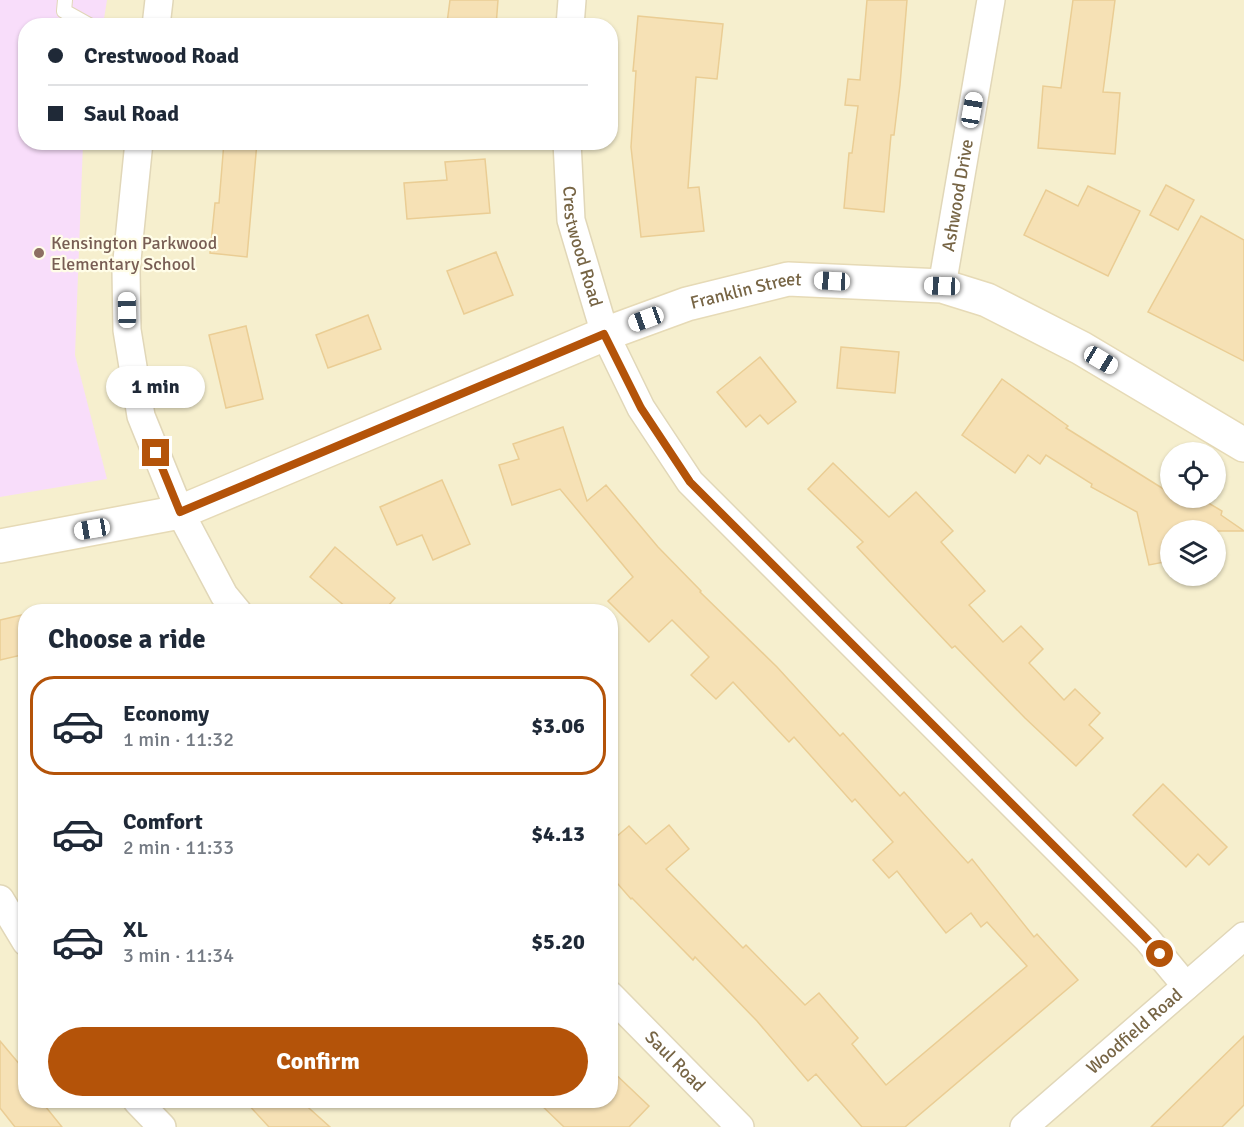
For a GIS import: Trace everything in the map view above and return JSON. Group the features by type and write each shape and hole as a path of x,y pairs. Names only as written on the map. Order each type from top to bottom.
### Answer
{"street":[{"path":"157,18 159,0"},
{"path":"571,18 572,0"},
{"name":"Ashwood Drive","path":"942,286 991,0"},
{"path":"138,150 126,270 127,330 141,416 180,512 224,596 231,604"},
{"name":"Crestwood Road","path":"567,150 571,220 604,334 641,408 690,482 1147,939 1186,986"},
{"name":"Franklin Street","path":"0,546 180,512 604,334 687,304 788,279 942,286 987,300 1081,348 1244,445"},
{"path":"0,899 18,929"},
{"name":"Woodfield Road","path":"1024,1127 1244,936"},
{"name":"Saul Road","path":"618,1003 740,1127"},
{"path":"144,1108 162,1127"}],"lane":[{"path":"64,0 64,10 78,18"}],"shaded area":[{"path":"0,0 1244,0 1244,1127 0,1127"},
{"name":"Kensington Parkwood Elementary School","path":"0,0 107,0 104,18 18,18 18,150 83,150 75,355 107,479 0,497"}],"building":[{"path":"450,0 498,0 497,18 448,18"},
{"path":"867,0 907,0 900,85 894,135 891,135 884,212 844,208 849,153 852,153 858,106 845,105 848,79 860,80"},
{"path":"1073,0 1115,0 1103,92 1120,93 1115,154 1038,148 1043,86 1061,88"},
{"path":"638,16 723,24 717,79 696,77 688,188 699,187 704,231 641,237 631,147 636,71 633,71"},
{"path":"223,150 256,150 247,257 210,253 215,203 219,203"},
{"path":"485,159 490,213 407,219 404,183 447,180 445,162"},
{"path":"1166,185 1194,200 1178,230 1150,215"},
{"path":"1088,186 1140,211 1108,276 1024,235 1046,190 1078,206"},
{"path":"1201,216 1244,240 1244,361 1148,312"},
{"path":"496,252 513,295 464,314 447,271"},
{"path":"368,315 381,349 328,368 316,335"},
{"path":"246,326 263,399 226,408 209,335"},
{"path":"841,347 899,352 895,393 837,388"},
{"path":"760,357 796,402 768,424 760,415 746,427 717,392"},
{"path":"1002,379 1068,426 1066,428 1160,487 1160,508 1217,508 1222,511 1221,515 1244,531 1226,531 1226,520 1160,520 1160,563 1149,565 1137,512 1091,487 1092,484 1046,455 1040,464 1028,455 1015,473 962,435"},
{"path":"563,427 587,501 606,485 658,547 700,592 777,667 840,736 843,733 900,796 904,792 968,863 972,859 1034,937 1037,934 1078,980 905,1127 862,1127 816,1074 808,1081 757,1021 695,957 693,960 618,884 618,835 629,826 646,844 669,825 689,849 666,869 743,948 746,945 805,1005 819,993 858,1038 852,1044 886,1085 1027,966 987,922 981,927 971,913 946,933 897,871 889,878 873,860 893,842 855,799 852,802 794,737 789,742 733,682 716,699 691,675 709,657 672,620 649,642 618,611 618,604 611,604 608,601 633,577 560,489 512,505 499,465 519,459 513,444"},
{"path":"833,463 889,517 916,492 953,531 941,542 985,591 969,605 1003,642 1021,626 1043,649 1029,663 1064,700 1075,689 1100,713 1089,725 1103,738 1076,766 1025,718 955,646 952,648 857,547 863,542 808,489"},
{"path":"442,480 470,544 433,560 422,535 397,545 380,507"},
{"path":"335,547 395,598 390,604 342,604 310,577"},
{"path":"18,616 18,656 0,660 0,620"},
{"path":"1163,784 1227,847 1209,865 1198,854 1186,867 1133,815"},
{"path":"1244,1036 1244,1105 1222,1127 1151,1127"},
{"path":"0,1041 18,1062 18,1108 47,1108 62,1127 15,1127 0,1108"},
{"path":"618,1077 649,1106 629,1127 564,1127 544,1108 618,1108"},
{"path":"251,1108 309,1108 330,1127 269,1127"}],"place":[{"name":"Kensington Parkwood Elementary School","path":"39,253"}],"route":[{"path":"156,453 180,512 604,334 641,408 690,482 1160,954"}]}
